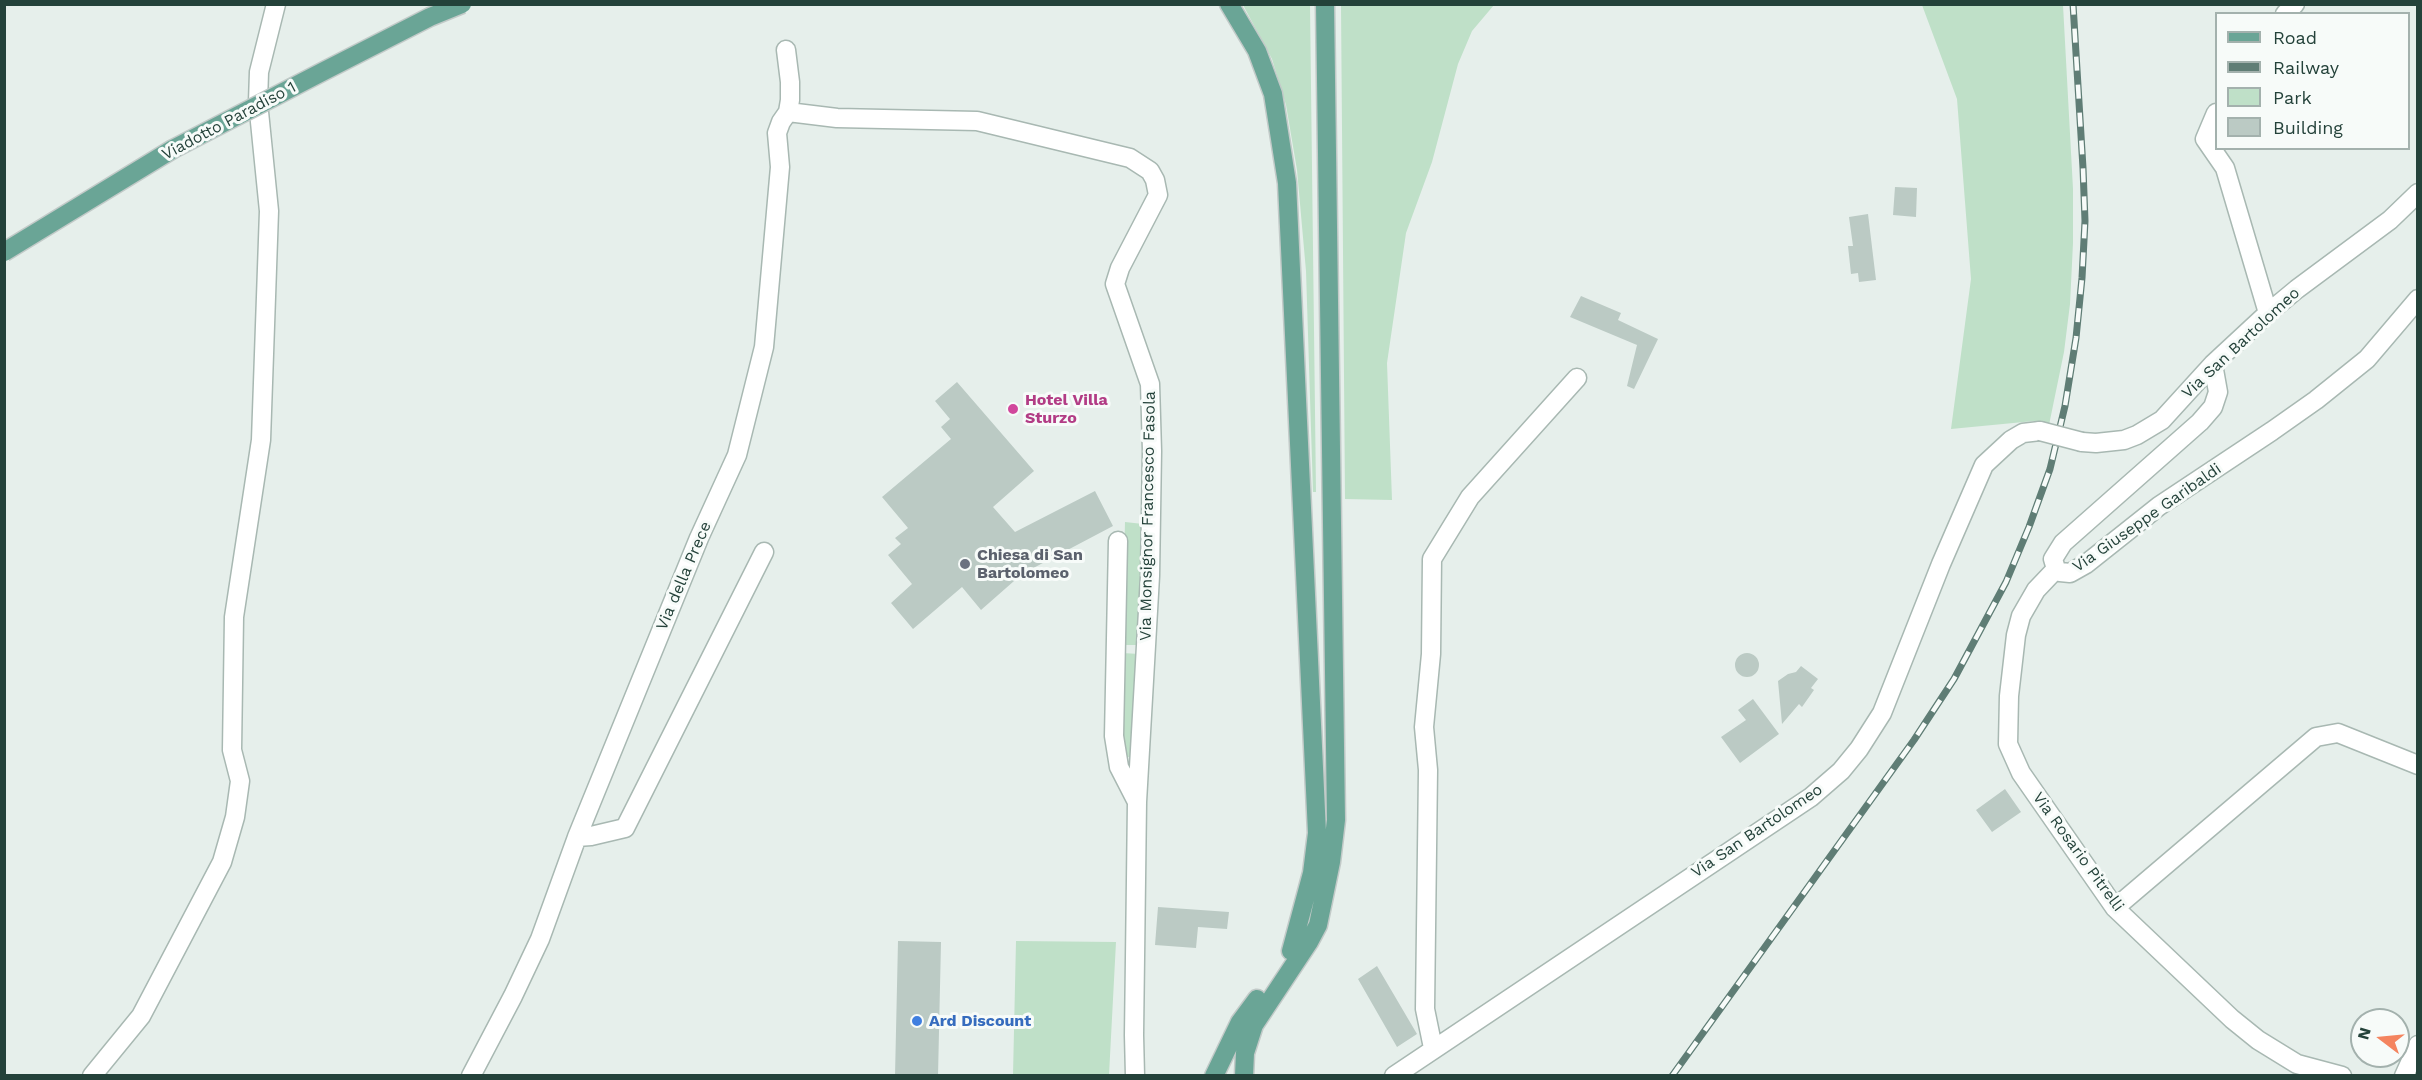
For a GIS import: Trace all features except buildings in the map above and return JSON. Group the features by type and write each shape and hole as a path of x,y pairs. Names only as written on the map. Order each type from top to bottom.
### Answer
{"main road":[{"name":"Viadotto Paradiso 1","path":"4,252 172,149 326,69 462,4"},
{"path":"1229,4 1257,51 1273,94 1287,183 1317,833 1312,873 1291,951"},
{"path":"1244,1076 1245,1053 1254,1024 1318,925 1331,862 1336,820 1325,4"},
{"path":"1214,1076 1240,1022 1291,951 1323,896"}],"street":[{"path":"92,1076 141,1016 222,862 235,817 240,781 232,750 234,617 261,440 269,211 258,102 258,72 276,4"},
{"name":"Via della Prece","path":"471,1076 540,939 577,837 699,538 737,455 764,347 780,167 777,133 788,112 790,82 786,50"},
{"name":"Via Monsignor Francesco Fasola","path":"788,112 837,118 977,122 1130,158 1150,171 1155,180 1158,195 1120,268 1115,284 1150,384 1152,451 1150,576 1137,802 1136,1074"},
{"path":"2215,117 2205,139 2225,168 2268,313"},
{"name":"Via San Bartolomeo","path":"1394,1076 1811,797 1841,771 1859,749 1882,713 1941,564 1984,465 2010,440 2023,433 2040,431 2082,442 2096,443 2124,440 2150,428 2162,420 2213,364 2268,313 2391,220 2418,193"},
{"name":"Via Giuseppe Garibaldi","path":"2213,364 2218,392 2213,407 2200,423 2063,543 2054,559 2056,569 2070,573 2086,564 2159,506 2316,400 2367,359 2418,299"},
{"path":"1433,1048 1425,1009 1428,770 1424,727 1431,654 1432,559 1470,497 1577,378"},
{"path":"1118,541 1114,736 1119,767 1137,802"},
{"path":"577,837 625,828 764,552"},
{"name":"Via Rosario Pitrelli","path":"2056,569 2036,590 2021,616 2016,635 2009,696 2008,744 2021,773 2115,908 2232,1019 2258,1040 2297,1064 2342,1076"},
{"path":"2115,908 2316,737 2338,732 2418,765"},
{"path":"2404,1076 2418,1045"}],"green space":[{"path":"1243,5 1310,5 1316,492 1313,492 1306,271 1297,170 1286,105 1272,59"},
{"path":"1341,5 1494,5 1472,31 1458,64 1432,162 1406,233 1387,363 1392,500 1345,499"},
{"path":"1922,5 2063,5 2073,189 2073,243 2070,304 2064,352 2049,425 2034,421 1951,429 1971,279 1957,99"},
{"path":"1125,522 1143,524 1139,645 1122,645"},
{"path":"1123,653 1139,654 1130,757 1125,757 1119,734"},
{"path":"1016,941 1116,942 1109,1075 1013,1075"}],"railway":[{"path":"1672,1076 1914,740 1954,679 2006,582 2029,527 2050,469 2065,406 2076,338 2082,278 2085,221 2073,4"}],"place":[{"name":"Hotel Villa Sturzo","path":"1013,409"},
{"name":"Chiesa di San Bartolomeo","path":"965,564"},
{"name":"Ard Discount","path":"917,1021"}]}
